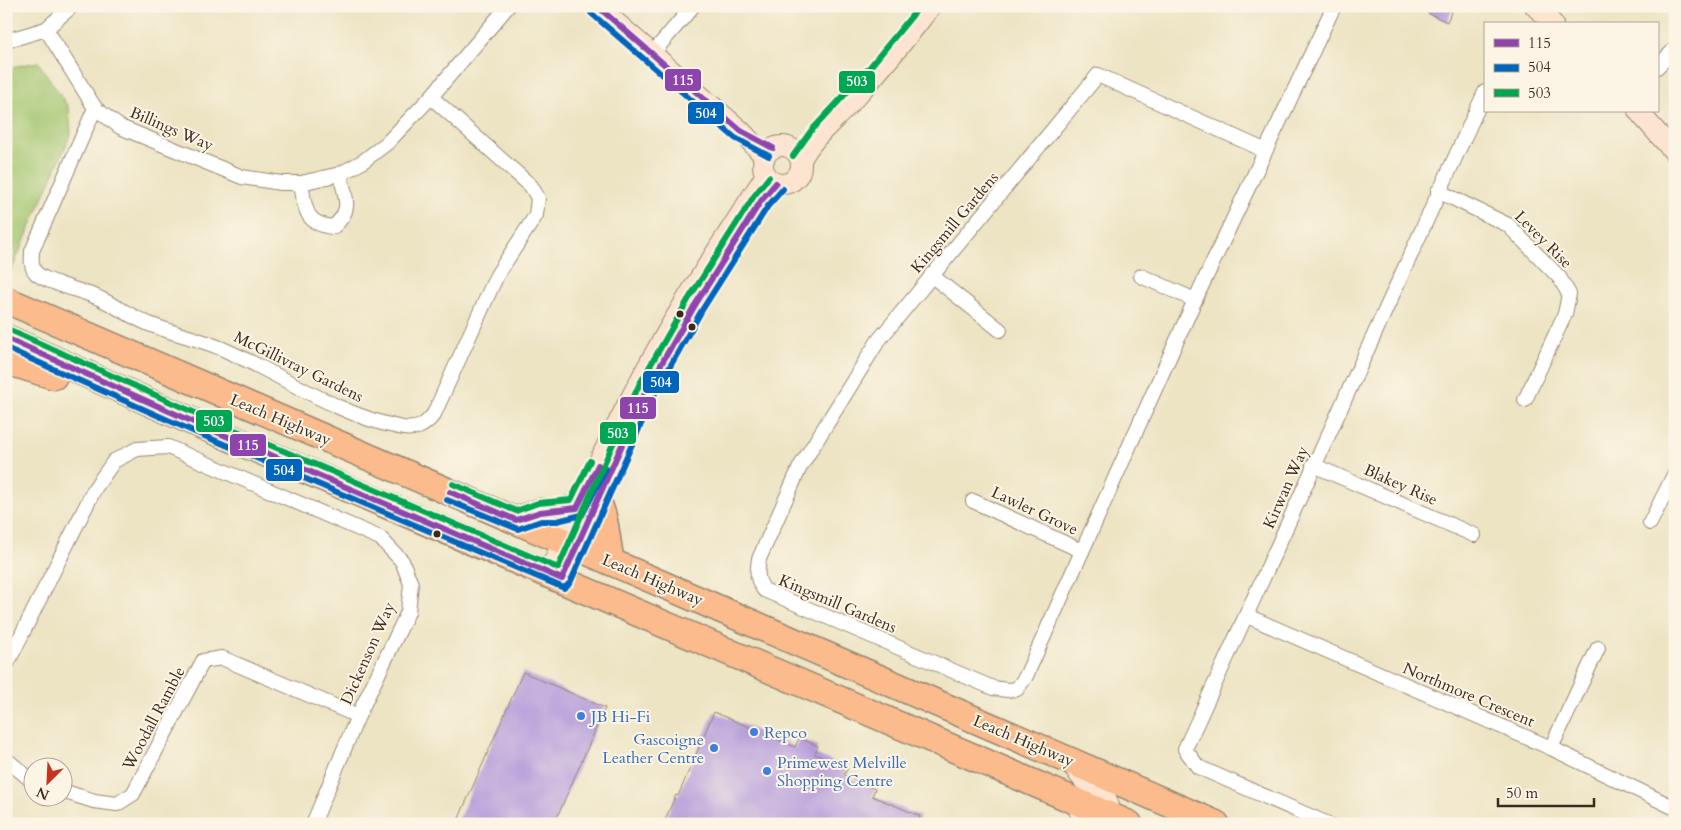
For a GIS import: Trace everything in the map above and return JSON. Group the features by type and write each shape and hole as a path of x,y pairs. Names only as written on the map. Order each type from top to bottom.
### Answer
{"highway":[{"name":"Leach Highway","path":"6,300 1216,824"},
{"path":"6,338 198,424 555,576 1080,812 1116,821"},
{"path":"6,361 61,378 152,416 198,424"},
{"path":"516,520 540,512 556,512 587,504 605,518 606,537 611,562"}],"street":[{"path":"6,41 46,29 72,6"},
{"name":"Billings Way","path":"46,29 95,108 120,127 242,177 281,183 301,183 340,174 362,162 387,143 430,97 508,6"},
{"path":"597,6 779,162"},
{"path":"652,54 693,6"},
{"path":"555,576 587,504 668,351 756,209 779,162 813,128 887,46 917,6"},
{"path":"779,162 811,142 850,104 896,52 931,6"},
{"name":"Kingsmill Gardens","path":"1264,150 1098,75 878,341 800,467 759,559 758,582 764,590 993,688 1017,689 1026,676 1264,150 1334,6"},
{"path":"1658,66 1675,49"},
{"name":"Kirwan Way","path":"1328,824 1198,767 1185,749 1247,616 1313,465 1438,191 1484,94"},
{"name":"McGillivray Gardens","path":"95,108 32,251 34,272 47,281 72,287 101,299 149,324 223,349 284,378 332,405 392,426 416,429 425,426 434,414 497,275 536,215 538,198 531,186 430,97"},
{"path":"1639,112 1675,153"},
{"path":"301,183 305,208 312,220 320,226 333,227 343,219 347,206 340,174"},
{"name":"Levey Rise","path":"1438,191 1508,225 1559,277 1569,294 1565,314 1525,400"},
{"path":"931,275 1000,330"},
{"path":"1141,276 1195,300"},
{"name":"Dickenson Way","path":"6,666 95,488 114,461 136,448 168,447 380,538 402,561 411,584 408,612 358,716 313,824"},
{"name":"Blakey Rise","path":"1313,465 1474,535"},
{"path":"1650,523 1675,473"},
{"name":"Lawler Grove","path":"973,501 1082,551"},
{"name":"Northmore Crescent","path":"1247,616 1551,748 1675,808"},
{"path":"1551,748 1598,648"},
{"name":"Woodall Ramble","path":"72,794 117,804 133,794 203,661 222,658 358,716"},
{"path":"6,759 22,773"},
{"path":"1068,760 1085,781 1105,797 1116,821"}],"green space":[{"path":"38,62 69,108 71,134 11,271 6,269 6,68"}],"building":[{"path":"1431,6 1454,6 1447,22 1428,13"},
{"path":"523,672 605,708 554,824 474,824 459,818"},
{"name":"Primewest Melville Shopping Centre","path":"714,712 795,747 799,738 818,746 815,754 848,768 844,775 875,789 872,796 920,816 917,824 663,824 676,795 678,796"}],"transit line":[{"name":"115","path":"597,6 741,131 773,148"},
{"name":"503","path":"793,156 811,131 865,73 920,6"},
{"name":"504","path":"591,13 735,138 769,156"},
{"name":"503","path":"10,330 202,416 558,568 639,385 688,300 754,196 769,177"},
{"name":"115","path":"6,338 198,424 562,579 647,389 695,305 761,201 776,183"},
{"name":"504","path":"6,348 195,432 564,588 570,583 655,393 702,310 768,206 783,189"},
{"name":"503","path":"453,484 516,511 538,503 571,500 590,461"},
{"name":"115","path":"450,492 516,520 540,512 577,508 598,465"},
{"name":"504","path":"447,500 518,529 541,521 557,521 582,515 606,469"}],"place":[{"name":"JB Hi-Fi","path":"581,716"},
{"name":"Repco","path":"754,732"},
{"name":"Gascoigne Leather Centre","path":"714,748"},
{"name":"Primewest Melville Shopping Centre","path":"767,771"}]}
